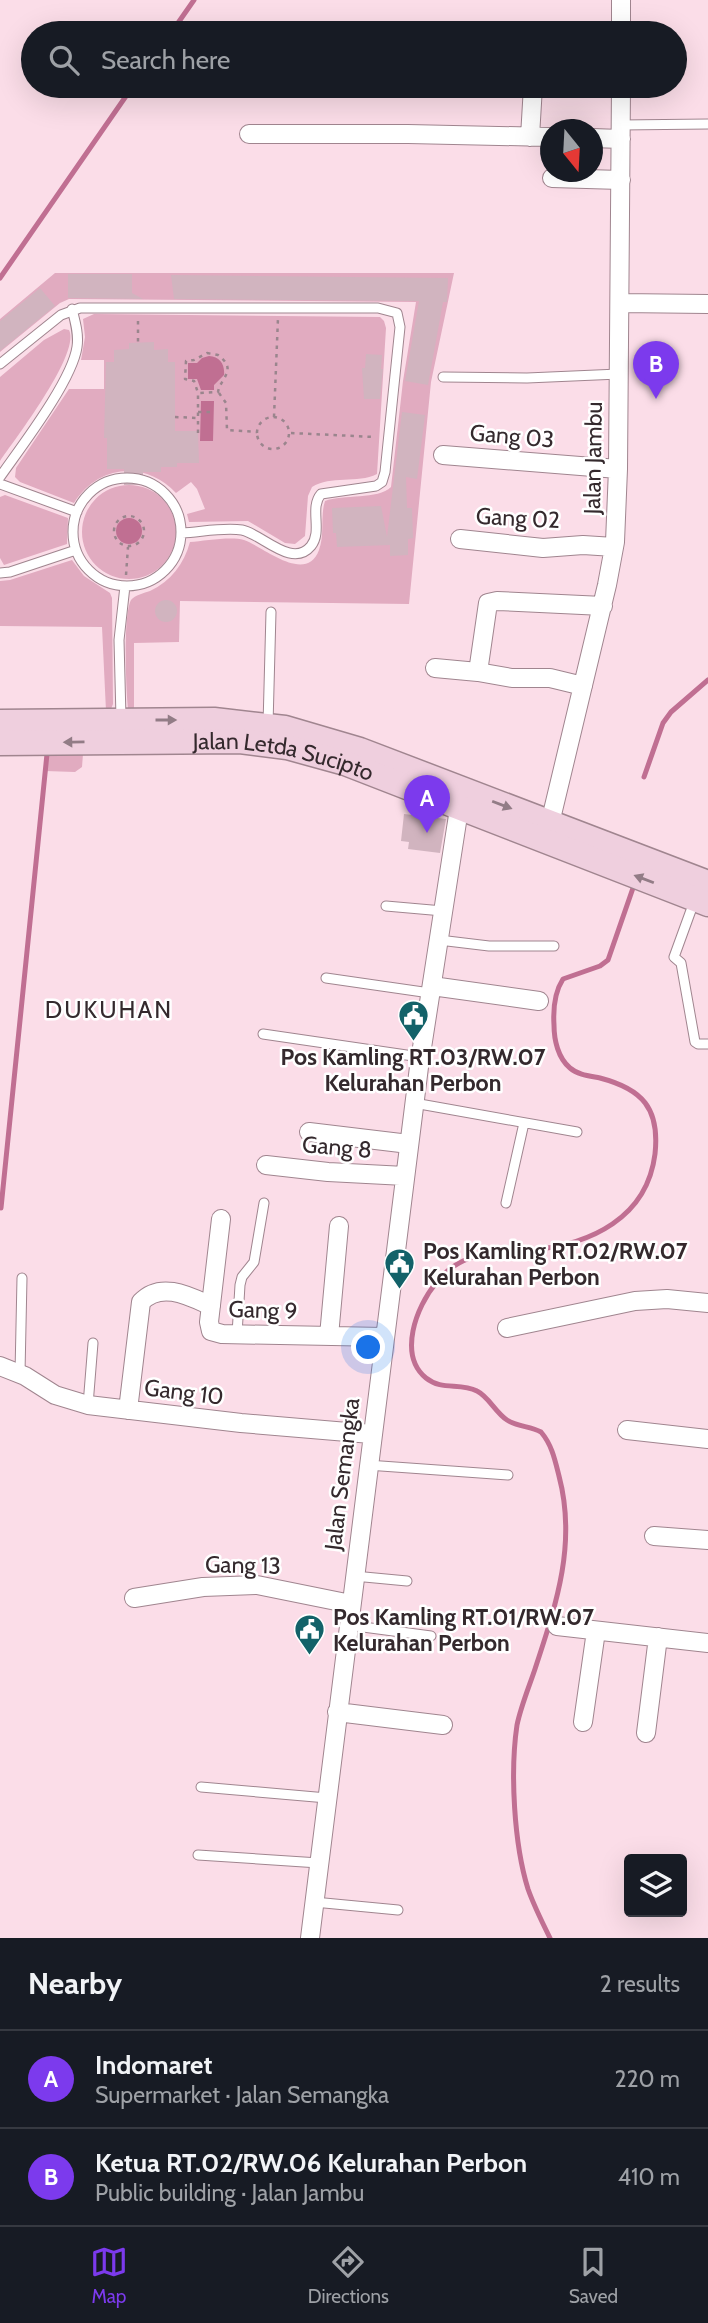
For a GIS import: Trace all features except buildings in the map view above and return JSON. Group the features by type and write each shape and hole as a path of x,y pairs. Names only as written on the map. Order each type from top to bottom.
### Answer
{"main road":[{"name":"Jalan Letda Sucipto","path":"0,743 214,720 268,725 331,739 453,800 550,823 695,891"},
{"name":"Jalan Letda Sucipto","path":"0,722 287,747 345,763 453,800 695,891"}],"street":[{"path":"621,0 621,21"},
{"path":"530,137 532,98"},
{"name":"Jalan Jambu","path":"550,823 603,606 614,547 618,469 621,98"},
{"path":"603,136 621,132"},
{"path":"249,134 540,137"},
{"path":"603,179 621,180"},
{"path":"620,303 708,304"},
{"name":"Gang 03","path":"443,456 618,469"},
{"name":"Gang 02","path":"460,539 543,548 583,545 614,547"},
{"path":"478,672 485,608 488,603 497,601 603,606"},
{"path":"435,668 512,678 550,678 583,686"},
{"name":"Jalan Semangka","path":"310,1938 371,1434 420,1057 443,912 453,800"},
{"path":"431,990 539,1001"},
{"path":"309,1132 409,1144"},
{"name":"Gang 8","path":"266,1165 405,1176"},
{"name":"Gang 9","path":"221,1219 209,1325 211,1331 217,1334 384,1338"},
{"path":"330,1336 339,1226"},
{"path":"128,1410 141,1302 155,1293 171,1291 211,1306"},
{"path":"507,1328 635,1301 667,1299 708,1303"},
{"name":"Gang 10","path":"0,1366 20,1373 55,1395 88,1405 282,1428 371,1434"},
{"path":"626,1430 708,1438"},
{"path":"654,1536 708,1540"},
{"name":"Gang 13","path":"134,1598 203,1587 257,1585 351,1604"},
{"path":"557,1626 708,1643"},
{"path":"583,1722 596,1631"},
{"path":"646,1732 658,1637"},
{"path":"337,1712 443,1725"}],"lane":[{"path":"621,132 708,124"},
{"path":"0,364 72,309 378,308 397,313 400,327 382,482 372,487 329,491 319,495 314,540 303,552 282,550 242,530 182,533"},
{"path":"0,477 55,396 72,364 78,339 72,309"},
{"path":"443,377 527,378 619,374"},
{"path":"115,479 142,480 159,487 172,500 180,516 182,533 177,554 167,569 144,584 125,586 108,583 93,575 76,550 73,528 77,512 86,497 99,486 115,479"},
{"path":"0,484 77,512"},
{"path":"0,573 76,550"},
{"path":"121,731 119,640 125,586"},
{"path":"268,725 271,612"},
{"path":"695,891 674,957 681,963 695,1042 708,1044"},
{"path":"386,906 443,912"},
{"path":"439,940 489,946 554,946"},
{"path":"326,978 431,990"},
{"path":"263,1034 420,1057"},
{"path":"414,1103 577,1132"},
{"path":"506,1203 524,1123"},
{"path":"237,1334 240,1285 242,1277 254,1262 264,1203"},
{"path":"20,1373 22,1278"},
{"path":"88,1405 93,1343"},
{"path":"367,1465 508,1475"},
{"path":"354,1576 407,1581"},
{"path":"348,1625 431,1636"},
{"path":"201,1787 327,1798"},
{"path":"198,1855 319,1863"},
{"path":"314,1902 398,1910"}],"path":[{"path":"137,307 138,342"},
{"path":"274,416 279,308"},
{"path":"198,433 198,393 194,382 185,379 186,362 209,352 221,356 227,366 227,375 218,392"},
{"path":"218,392 226,403 227,430 257,432"},
{"path":"198,393 218,392"},
{"path":"199,412 211,412"},
{"path":"274,416 284,421 289,433 283,445 273,449 263,446 257,432 260,423 274,416"},
{"path":"175,417 198,418"},
{"path":"289,433 389,438"},
{"path":"128,516 138,519 144,531 141,540 128,547 119,543 113,534 116,523 128,516"},
{"path":"125,586 128,547"}],"shaded area":[{"path":"55,273 454,273 431,382 409,604 180,601 179,642 134,643 134,711 128,708 128,608 137,595 158,587 170,577 184,558 190,542 239,539 283,560 304,564 313,560 319,550 325,501 378,494 391,487 403,381 416,302 69,299 60,303 0,352 0,319"},
{"path":"94,314 380,317 386,328 377,474 361,479 327,481 312,487 308,496 305,536 295,544 285,543 248,521 189,522 187,514 205,509 197,489 191,482 176,493 164,482 150,475 122,471 96,481 84,490 74,503 20,482 15,477 16,468 69,389 104,389 104,360 81,360 85,337 83,319"},
{"path":"64,329 69,330 70,341 56,376 0,461 0,377 44,340"},
{"path":"209,356 221,362 224,375 214,385 214,390 201,390 197,379 188,379 188,363 197,363"},
{"path":"201,401 214,401 213,441 200,441"},
{"path":"129,485 147,489 162,499 172,514 176,532 172,550 162,565 147,575 129,579 111,575 96,565 86,550 82,532 86,514 96,499 111,489"},
{"path":"5,495 68,518 67,544 4,565 0,558 0,497"},
{"path":"129,518 138,522 142,531 138,540 129,544 120,540 116,531 120,522"},
{"path":"72,560 84,576 110,593 112,598 113,704 111,709 106,711 102,627 0,626 0,581"},
{"path":"47,754 83,754 82,767 75,772 45,771"}],"waterway":[{"path":"179,21 194,0"},
{"path":"0,278 125,98"},
{"path":"644,777 663,723 671,712 708,680"},
{"path":"1,1208 47,754"},
{"path":"550,1938 530,1895 523,1871 515,1808 514,1764 517,1725 562,1574 566,1526 559,1476 550,1447 541,1432 507,1420 485,1397 471,1388 438,1384 426,1378 413,1357 413,1331 429,1293 439,1279 456,1265 485,1254 555,1247 595,1234 613,1224 641,1195 650,1176 655,1154 656,1138 651,1113 645,1103 627,1088 580,1074 570,1068 562,1059 558,1048 554,1019 556,995 563,979 600,966 608,960 633,888"}],"place":[{"name":"Ketua RT.02/RW.06 Kelurahan Perbon","path":"656,399"},
{"name":"Indomaret","path":"427,833"},
{"name":"Pos Kamling RT.03/RW.07 Kelurahan Perbon","path":"413,1043"},
{"name":"Pos Kamling RT.02/RW.07 Kelurahan Perbon","path":"400,1291"},
{"name":"Pos Kamling RT.01/RW.07 Kelurahan Perbon","path":"310,1657"}],"district":[{"name":"DUKUHAN","path":"109,1010"}]}
